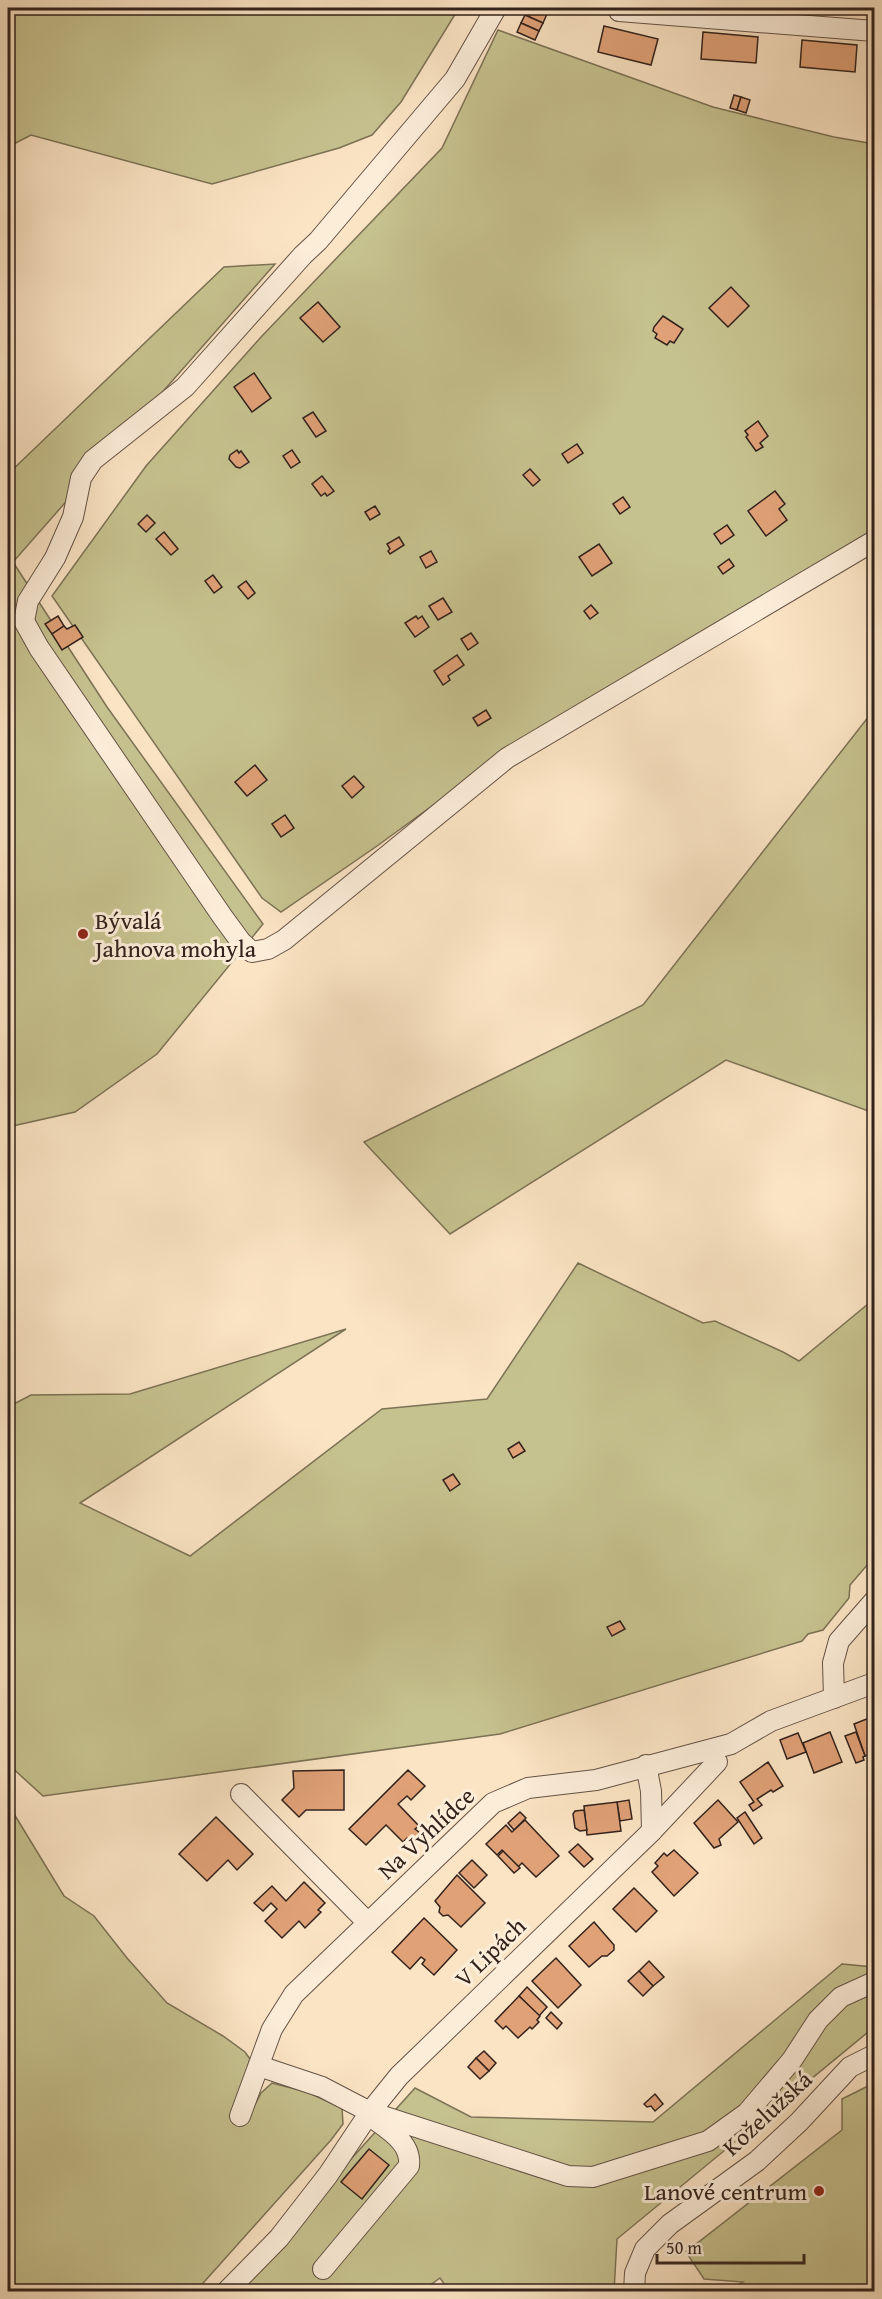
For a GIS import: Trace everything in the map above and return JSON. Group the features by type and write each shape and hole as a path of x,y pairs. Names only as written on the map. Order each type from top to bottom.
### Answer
{"street":[{"path":"496,8 454,79 318,241 184,387 93,460 81,478 73,517 55,558 28,602 24,621 39,648 222,916 241,942 252,952 268,949 284,940 507,758 874,541"},
{"path":"619,11 672,12 874,31"},
{"path":"834,1698 832,1663 839,1641 871,1604"},
{"name":"Na Vyhlídce","path":"240,2116 272,2029 294,1995 493,1803 528,1788 596,1780 731,1744 771,1721 873,1682"},
{"name":"V Lipách","path":"226,2292 279,2238 328,2175 369,2113 399,2076 652,1831 717,1762"},
{"path":"646,1766 651,1791 652,1831"},
{"path":"241,1794 368,1923"},
{"path":"259,2066 322,2087 369,2113 568,2176 593,2177 708,2141 747,2113 792,2060 818,2020 841,1997 874,1982"},
{"name":"Koželužská","path":"634,2292 635,2273 645,2249 670,2224 757,2161 799,2122 850,2067 874,2055"},
{"path":"323,2269 409,2166 410,2157 404,2145 369,2113"}],"shaded area":[{"path":"8,8 459,8 401,102 372,135 339,148 212,184 31,135 8,147"},
{"path":"498,30 713,107 834,137 874,144 874,531 539,728 377,846 281,912 262,898 52,596 146,466 262,336 442,148"},
{"path":"275,264 13,562 107,707 263,924 157,1054 75,1112 8,1127 8,474 224,267"},
{"path":"869,716 874,717 874,1113 726,1060 450,1234 364,1142 643,1005"},
{"path":"578,1263 703,1323 715,1321 799,1361 874,1299 874,1557 850,1585 849,1598 823,1630 808,1634 802,1641 500,1734 43,1796 8,1764 8,1407 31,1395 130,1394 346,1329 80,1503 190,1556 382,1409 487,1399"},
{"path":"8,1804 64,1896 94,1916 167,2003 223,2036 245,2052 250,2059 244,2083 230,2116 246,2122 261,2093 272,2083 307,2092 342,2108 343,2124 331,2140 196,2291 8,2291"},
{"path":"842,1964 874,1967 874,2031 867,2033 617,2239 614,2291 449,2291 440,2278 422,2291 237,2292 334,2178 415,2088 471,2117 653,2122"},
{"name":"Lanové centrum","path":"874,2083 874,2291 729,2291 743,2282 704,2279 686,2252 842,2130 842,2099"}],"building":[{"path":"528,8 547,14 543,23 525,15"},
{"path":"532,8 550,8 547,14"},
{"path":"525,15 543,23 539,31 521,23"},
{"path":"521,23 539,31 535,40 517,32"},
{"path":"604,26 658,39 651,65 598,52"},
{"path":"703,32 758,37 756,63 701,59"},
{"path":"802,40 857,45 855,72 800,67"},
{"path":"734,95 741,97 737,110 730,108"},
{"path":"741,97 750,100 746,113 737,110"},
{"path":"731,287 749,306 728,327 709,308"},
{"path":"318,302 340,327 323,342 300,318"},
{"path":"663,316 683,329 674,343 670,341 667,345 655,338 657,334 653,331"},
{"path":"254,373 271,398 252,412 234,387"},
{"path":"313,412 326,431 316,437 303,418"},
{"path":"758,421 768,436 760,443 763,447 756,451 746,437 748,435 745,431"},
{"path":"577,444 583,453 568,463 562,454"},
{"path":"237,450 239,453 241,451 249,462 240,468 229,459 230,455"},
{"path":"292,450 300,462 291,468 283,456"},
{"path":"530,469 540,480 533,486 523,475"},
{"path":"322,476 334,491 327,496 325,493 321,496 312,484"},
{"path":"775,491 785,504 779,509 787,520 766,536 748,511"},
{"path":"623,497 630,507 620,514 613,504"},
{"path":"375,506 380,514 370,520 365,512"},
{"path":"147,515 155,523 146,532 138,524"},
{"path":"727,525 734,535 721,544 714,534"},
{"path":"164,532 178,549 171,555 156,539"},
{"path":"399,537 404,545 390,554 387,544"},
{"path":"599,544 612,563 592,576 579,557"},
{"path":"431,551 437,562 426,568 420,557"},
{"path":"729,559 734,566 723,574 718,567"},
{"path":"213,575 222,587 214,593 205,581"},
{"path":"246,581 255,593 248,599 238,587"},
{"path":"443,598 452,612 438,620 429,606"},
{"path":"591,605 598,613 590,619 584,611"},
{"path":"58,616 64,626 52,634 45,624"},
{"path":"416,616 418,619 422,616 429,627 415,637 405,623"},
{"path":"75,625 83,637 62,650 52,634 64,626 67,629"},
{"path":"471,633 478,643 468,650 461,639"},
{"path":"457,655 464,665 448,676 450,680 443,685 434,671"},
{"path":"486,710 491,718 478,726 473,718"},
{"path":"255,765 267,780 247,796 235,782"},
{"path":"354,776 364,787 352,798 342,786"},
{"path":"285,815 294,828 281,837 272,824"},
{"path":"519,1442 525,1451 513,1458 508,1449"},
{"path":"453,1474 460,1484 450,1491 443,1480"},
{"path":"620,1621 625,1629 612,1636 607,1627"},
{"path":"874,1716 874,1753 865,1756 854,1724"},
{"path":"830,1732 842,1762 814,1773 803,1743"},
{"path":"856,1732 865,1756 864,1760 856,1763 845,1736"},
{"path":"798,1733 806,1752 787,1759 780,1740"},
{"path":"768,1762 783,1786 757,1799 762,1805 753,1811 749,1805 754,1802 740,1782"},
{"path":"344,1770 344,1810 306,1810 299,1817 282,1800 294,1788 293,1771"},
{"path":"408,1770 425,1786 411,1800 407,1796 398,1804 419,1826 415,1829 420,1833 411,1842 407,1838 403,1842 386,1825 366,1845 349,1829"},
{"path":"629,1800 632,1819 620,1821 617,1802"},
{"path":"718,1800 738,1822 719,1839 721,1845 714,1848 694,1823"},
{"path":"617,1802 621,1831 587,1835 584,1806"},
{"path":"584,1810 587,1830 580,1831 575,1828 573,1814 575,1811"},
{"path":"520,1812 526,1818 514,1830 508,1823"},
{"path":"745,1812 762,1838 754,1844 737,1818"},
{"path":"216,1817 253,1854 237,1870 228,1860 207,1881 179,1854"},
{"path":"525,1820 559,1856 536,1877 522,1863 518,1867 502,1850 497,1855 486,1844 506,1825 512,1832"},
{"path":"578,1844 593,1859 584,1867 569,1852"},
{"path":"674,1850 698,1873 674,1896 652,1872 658,1866 655,1863 664,1853 667,1856"},
{"path":"503,1851 520,1868 514,1873 498,1856"},
{"path":"472,1860 487,1875 474,1888 459,1873"},
{"path":"457,1875 485,1903 461,1927 448,1915 443,1916 439,1912 440,1907 435,1901"},
{"path":"304,1882 325,1903 318,1910 321,1912 305,1928 299,1921 282,1938 265,1921 277,1909 271,1903 263,1911 254,1903 272,1886 286,1901"},
{"path":"634,1888 657,1911 636,1932 613,1909"},
{"path":"424,1918 457,1950 434,1975 422,1964 425,1960 421,1957 410,1969 392,1952"},
{"path":"594,1922 614,1945 614,1950 589,1967 569,1946"},
{"path":"556,1958 581,1985 558,2008 532,1981"},
{"path":"649,1961 664,1977 653,1986 639,1971"},
{"path":"639,1971 653,1986 643,1996 628,1981"},
{"path":"527,1987 547,2007 539,2016 519,1996"},
{"path":"519,1996 540,2016 537,2020 539,2022 532,2029 530,2027 518,2038 506,2026 503,2029 495,2021"},
{"path":"551,2012 562,2023 557,2029 546,2018"},
{"path":"484,2051 496,2063 489,2071 476,2058"},
{"path":"476,2058 489,2071 480,2079 468,2067"},
{"path":"655,2094 663,2104 655,2111 651,2106 647,2107 644,2104"},
{"path":"369,2149 389,2165 362,2199 341,2182"}],"place":[{"name":"Bývalá Jahnova mohyla","path":"83,934"},
{"name":"Lanové centrum","path":"819,2191"}]}
